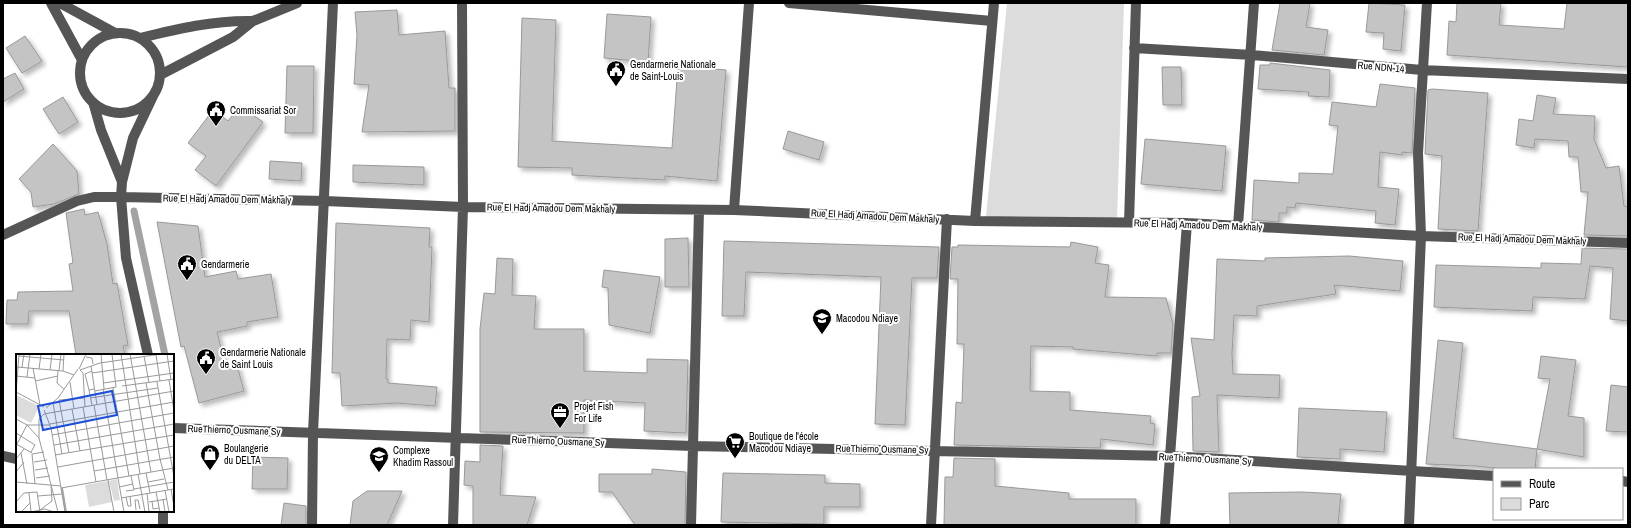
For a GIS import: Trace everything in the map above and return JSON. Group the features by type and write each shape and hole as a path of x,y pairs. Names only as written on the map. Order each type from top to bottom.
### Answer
{"street":[{"path":"51,3 82,60"},
{"path":"60,3 115,33"},
{"path":"160,75 233,37 253,21 296,3"},
{"path":"312,525 313,433 325,201 333,3"},
{"path":"453,525 463,206 462,3"},
{"path":"734,210 749,3"},
{"path":"789,3 992,21"},
{"path":"975,221 994,3"},
{"path":"1129,222 1136,3"},
{"path":"1238,226 1252,55 1254,3"},
{"path":"1409,525 1421,236 1418,153 1427,3"},
{"path":"140,38 188,26 230,20 253,21"},
{"path":"148,354 126,258 121,197 122,182 133,138 153,96 158,85 160,75 159,64 149,45 140,38 128,33 115,33 98,39 86,52 82,60 80,71 81,82 86,93 93,102 104,109 118,113 131,111 143,105 153,96"},
{"name":"Rue NDN-14","path":"1134,48 1252,55 1422,70 1628,79"},
{"path":"93,102 122,182"},
{"name":"Rue El Hadj Amadou Dem Makhaly","path":"3,235 77,201 94,197 121,197 325,201 463,206 734,210 975,221 1129,222 1238,226 1421,236 1628,243"},
{"path":"691,525 699,210"},
{"path":"931,525 947,219"},
{"path":"1165,525 1187,224"},
{"name":"RueThierno Ousmane Sy","path":"174,428 693,446 1170,456 1493,476"},
{"path":"3,456 16,458"},
{"path":"163,512 163,525"}],"green space":[{"path":"1007,3 1124,3 1117,219 986,217"}],"building":[{"path":"1280,3 1310,3 1306,27 1328,30 1324,55 1272,50"},
{"path":"1369,3 1405,5 1401,51 1383,49 1384,33 1366,32"},
{"path":"1457,3 1501,3 1499,25 1564,29 1567,3 1628,3 1628,67 1447,55 1449,21 1456,22"},
{"path":"397,10 399,35 445,31 449,88 455,88 455,131 362,132 369,85 354,84 357,35 355,12"},
{"path":"607,14 651,17 648,62 604,58"},
{"path":"522,18 556,20 552,141 672,148 678,66 726,70 717,181 665,176 665,180 572,175 572,168 518,167"},
{"path":"25,36 42,61 22,73 6,48"},
{"path":"1270,63 1330,70 1329,97 1308,96 1309,92 1258,89 1260,65 1270,65"},
{"path":"287,66 314,66 313,133 285,133"},
{"path":"1162,67 1181,67 1182,105 1163,105"},
{"path":"15,73 24,89 3,102 3,79"},
{"path":"1380,84 1415,88 1412,153 1402,152 1402,155 1380,152 1378,187 1399,189 1395,225 1375,223 1376,211 1296,203 1295,208 1287,207 1287,213 1279,213 1279,222 1252,220 1254,180 1299,183 1299,173 1333,174 1338,126 1329,125 1332,102 1376,107"},
{"path":"1428,90 1488,93 1478,231 1438,229 1442,156 1425,154"},
{"path":"1537,95 1556,98 1553,114 1595,116 1594,139 1606,168 1619,166 1624,206 1628,207 1628,236 1584,235 1588,192 1581,192 1578,157 1569,157 1568,141 1535,139 1534,148 1516,145 1519,119 1533,121"},
{"path":"63,97 78,122 59,134 43,109"},
{"path":"240,106 263,122 216,186 195,170 206,156 188,143 213,110 228,121"},
{"path":"788,131 824,142 819,160 783,149"},
{"path":"1145,139 1226,146 1222,191 1141,184"},
{"path":"53,144 77,171 79,194 54,204 33,207 31,192 19,179"},
{"path":"270,161 302,163 301,181 269,179"},
{"path":"353,165 424,167 424,185 353,182"},
{"path":"84,209 85,215 98,212 107,244 113,284 117,283 128,345 123,346 125,354 76,354 69,311 29,311 28,324 6,324 7,300 17,300 18,292 73,291 69,264 73,263 66,213"},
{"path":"157,222 198,226 205,277 236,271 238,279 271,274 278,317 247,322 247,326 217,332 226,368 237,365 244,391 199,403 184,346 181,347"},
{"path":"336,223 430,228 429,247 432,247 429,322 411,320 410,340 387,339 386,379 388,379 388,383 437,387 435,406 397,403 342,406 340,373 332,373"},
{"path":"688,238 689,287 665,287 665,239"},
{"path":"724,241 939,247 937,278 912,278 905,425 875,424 881,277 746,272 744,316 722,316"},
{"path":"1071,242 1098,247 1095,263 1109,265 1105,297 1166,298 1173,324 1171,353 1157,353 1157,356 1073,349 1073,347 1031,346 1030,391 1070,392 1070,410 1151,416 1150,423 1155,424 1153,445 1101,439 1100,448 954,445 956,402 962,403 964,344 957,344 958,279 950,279 952,247 958,247 958,245 1070,247"},
{"path":"1582,248 1628,249 1628,321 1610,319 1613,268 1590,266 1585,299 1533,297 1532,311 1434,307 1436,265 1541,268 1541,263 1581,264"},
{"path":"1349,256 1403,261 1400,291 1334,285 1336,294 1257,306 1257,316 1234,315 1232,354 1233,374 1280,375 1279,398 1217,395 1219,452 1193,451 1192,397 1200,396 1191,338 1214,340 1217,259 1265,261 1265,258"},
{"path":"497,258 513,259 512,295 536,296 534,329 584,329 584,371 647,373 647,359 688,360 686,433 644,431 645,403 584,400 584,433 480,432 480,329 484,293 495,294"},
{"path":"604,270 660,277 650,333 609,325 608,288 602,287"},
{"path":"1438,340 1463,343 1453,438 1537,449 1535,468 1493,468 1426,464"},
{"path":"1541,356 1576,360 1568,416 1584,418 1584,457 1537,449 1550,379 1538,378"},
{"path":"1611,385 1628,387 1628,432 1606,431"},
{"path":"1299,408 1387,412 1384,452 1340,449 1340,459 1297,457"},
{"path":"480,445 503,446 500,495 536,497 527,525 473,525 473,486 464,485 465,461 480,462"},
{"path":"253,457 288,458 287,489 252,489"},
{"path":"954,458 995,459 995,486 1069,493 1069,499 1136,499 1136,525 944,525 945,477 953,477"},
{"path":"652,469 686,472 685,525 635,525 612,492 599,492 599,474 652,474"},
{"path":"723,473 825,475 825,483 860,484 860,507 824,507 824,524 721,522"},
{"path":"367,491 402,491 387,525 350,525 353,501"},
{"path":"1302,492 1341,494 1338,525 1230,525 1229,493"},
{"path":"284,503 306,506 306,525 281,525"}],"waterway":[{"path":"134,211 165,354"}],"place":[{"name":"Gendarmerie Nationale de Saint-Louis","path":"616,87"},
{"name":"Commissariat Sor","path":"216,127"},
{"name":"Gendarmerie","path":"187,281"},
{"name":"Macodou Ndiaye","path":"822,335"},
{"name":"Gendarmerie Nationale de Saint Louis","path":"206,375"},
{"name":"Projet Fish For Life","path":"560,429"},
{"name":"Boutique de l'école Macodou Ndiaye","path":"735,459"},
{"name":"Boulangerie du DELTA","path":"210,471"},
{"name":"Complexe Khadim Rassoul","path":"379,473"}]}
